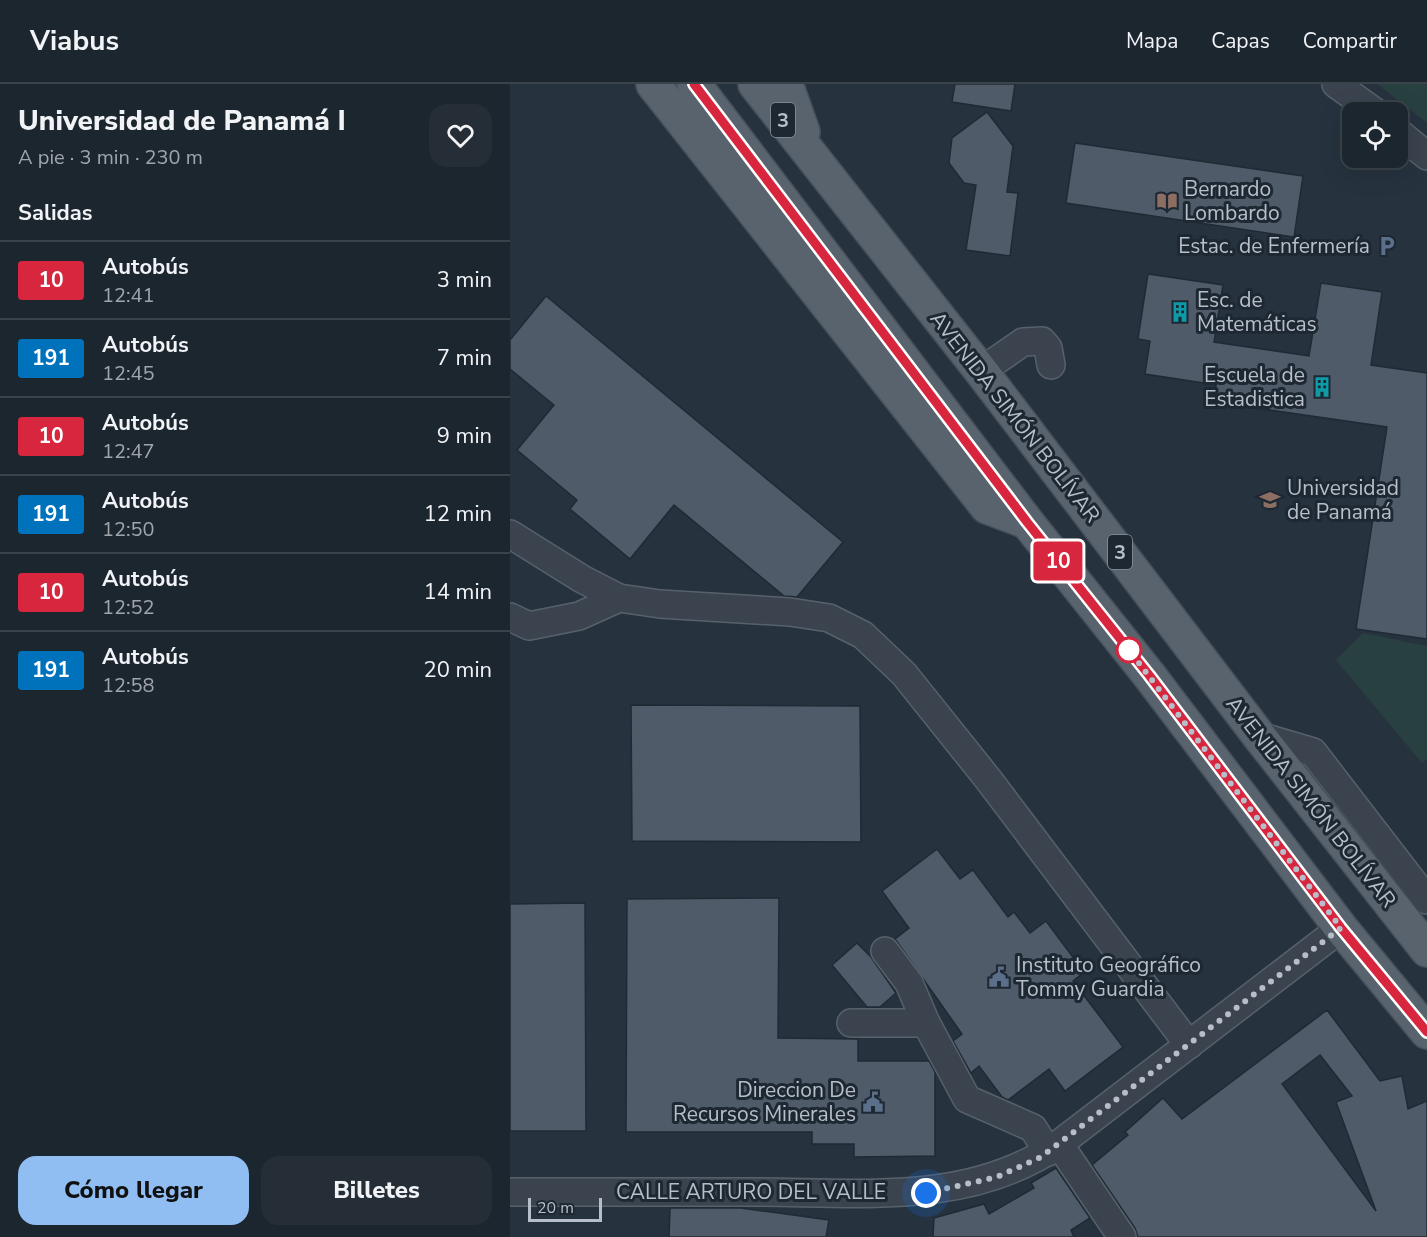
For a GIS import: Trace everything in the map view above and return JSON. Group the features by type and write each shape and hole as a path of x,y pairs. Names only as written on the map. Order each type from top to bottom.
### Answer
{"main road":[{"path":"653,84 987,507 1027,522"},
{"name":"3","path":"694,84 1027,522 1149,675 1341,928 1427,1032"},
{"name":"AVENIDA SIMÓN BOLÍVAR","path":"755,84 981,371 1259,736 1427,950"},
{"path":"786,84 811,156"}],"street":[{"path":"1336,84 1361,102"},
{"path":"1408,140 1427,156"},
{"path":"981,371 1023,342 1042,341 1048,348 1051,365"},
{"path":"510,534 582,579 619,598 660,604 790,612 829,618 863,635 904,674 953,735 1189,1045"},
{"path":"510,617 529,626 579,616 619,598"},
{"path":"1259,736 1313,753 1427,900"},
{"name":"CALLE ARTURO DEL VALLE","path":"510,1192 926,1193 997,1177 1054,1148 1341,928"},
{"path":"885,951 909,983 926,1023 967,1098 1033,1128 1054,1148 1122,1237"},
{"path":"851,1023 926,1023"}],"green space":[{"path":"1377,84 1427,84 1427,123 1408,108 1408,102 1400,102"},
{"path":"1363,633 1427,646 1427,759 1422,763 1336,660"}],"building":[{"path":"955,84 1015,84 1011,111 952,102"},
{"path":"987,112 1013,146 1007,192 1018,193 1010,256 966,250 976,185 964,183 949,163 952,138"},
{"path":"1075,143 1303,176 1294,237 1066,203"},
{"path":"1148,274 1223,285 1214,342 1309,356 1321,283 1382,292 1371,365 1427,373 1427,639 1356,629 1387,427 1214,402 1216,385 1145,374 1150,341 1138,339"},
{"path":"546,296 843,542 797,597 784,596 674,505 630,559 570,509 577,500 517,450 554,405 510,369 510,340"},
{"path":"631,705 860,706 861,842 632,841"},
{"name":"Instituto Geográfico Tommy Guardia","path":"937,849 960,879 973,870 1008,917 1014,912 1030,933 1046,921 1084,972 1073,981 1123,1047 1065,1091 1049,1069 1008,1100 1002,1097 979,1066 971,1073 953,1041 962,1034 895,939 909,928 882,891"},
{"path":"779,898 778,1038 858,1039 858,1061 929,1061 935,1072 935,1156 854,1157 854,1144 812,1144 812,1132 626,1132 627,899"},
{"path":"585,903 586,1131 510,1131 510,904"},
{"path":"857,943 871,957 896,993 880,1007 867,1007 832,965"},
{"path":"1327,1010 1380,1081 1402,1076 1408,1109 1427,1101 1427,1237 1138,1237 1135,1228 1092,1165 1128,1135 1125,1132 1163,1098 1182,1119","holes":["1320,1055 1352,1096 1336,1102 1376,1211 1282,1084"]},
{"path":"1056,1168 1090,1218 1071,1230 1074,1237 933,1237 934,1218 984,1204 989,1214 1034,1188 1031,1183"},
{"path":"670,1208 741,1208 829,1220 826,1237 669,1237"}],"bus line":[{"name":"10","path":"694,84 1027,522 1149,675 1341,928 1427,1032"}],"place":[{"name":"Bernardo Lombardo","path":"1167,201"},
{"name":"Estac. de Enfermería","path":"1387,246"},
{"name":"Esc. de Matemáticas","path":"1180,312"},
{"name":"Escuela de Estadistica","path":"1322,387"},
{"name":"Universidad de Panamá","path":"1270,500"},
{"name":"Instituto Geográfico Tommy Guardia","path":"999,977"},
{"name":"Direccion De Recursos Minerales","path":"873,1102"}],"route":[{"path":"926,1193 997,1177 1041,1157 1341,928 1129,650"}]}
